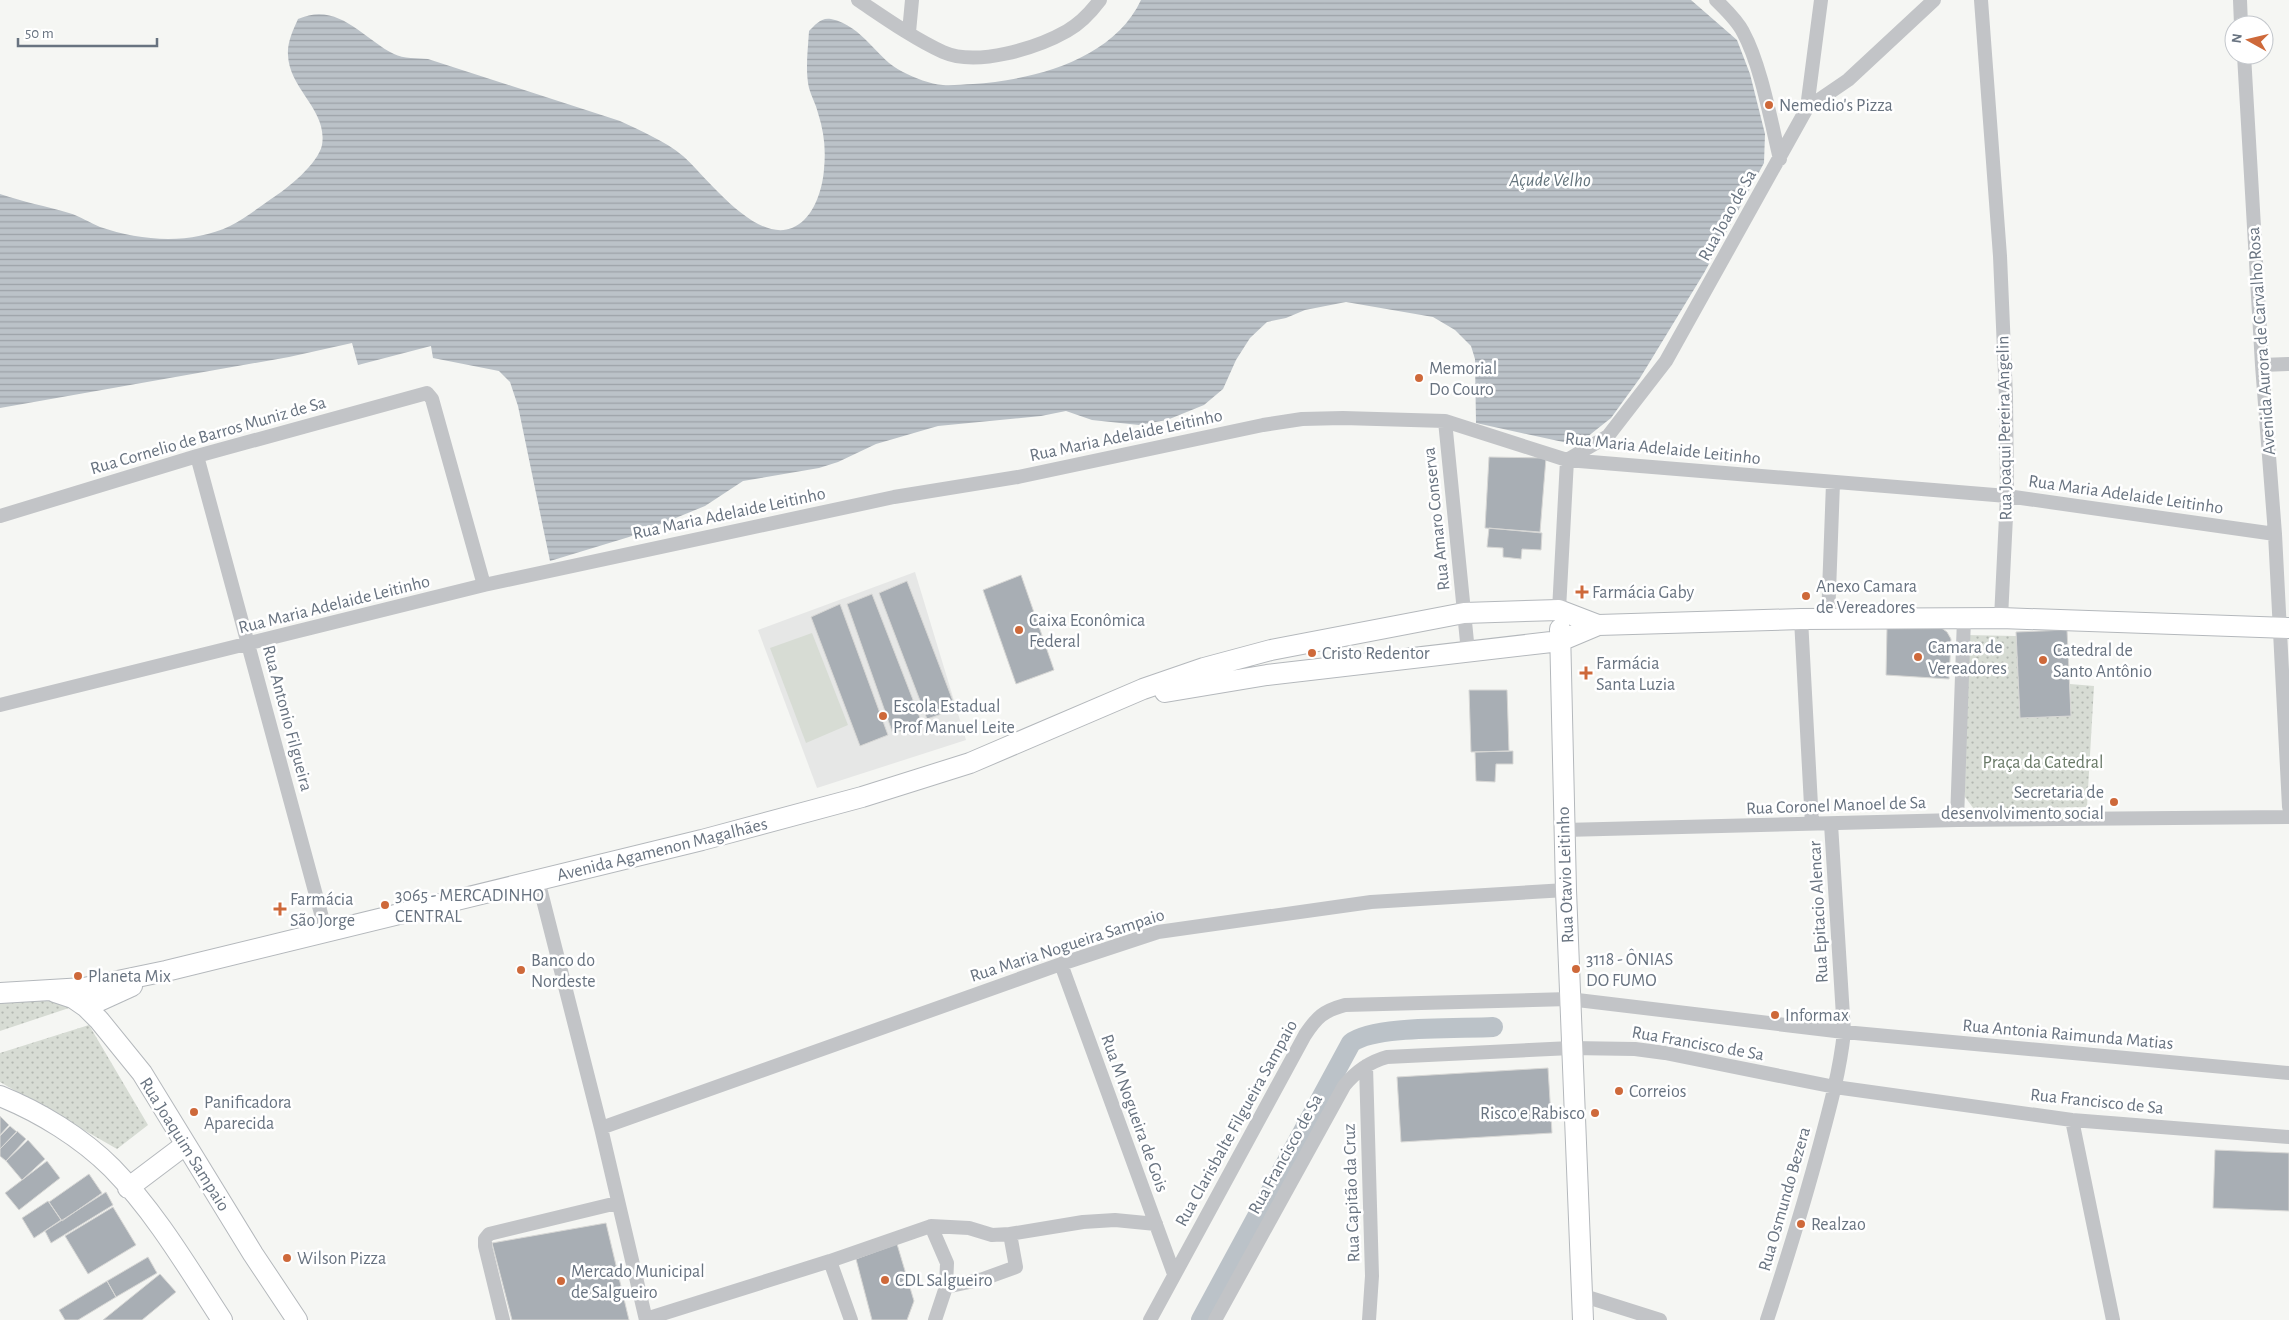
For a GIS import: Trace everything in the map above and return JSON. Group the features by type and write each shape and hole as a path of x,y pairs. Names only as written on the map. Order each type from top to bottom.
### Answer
{"main road":[{"name":"Avenida Agamenon Magalhães","path":"166,971 702,840 862,797 970,762 1118,700 1204,668 1271,650 1464,613 1559,610"},
{"path":"1559,610 1598,625 1801,619 2001,618 2284,628"},
{"name":"Rua Otavio Leitinho","path":"1559,610 1569,999 1583,1320"},
{"name":"Avenida Agamenon Magalhães","path":"1118,700 1267,675 1560,641 1598,625"},
{"path":"1389,627 1396,660"},
{"path":"1312,642 1314,669"},
{"path":"3,992 84,988 166,971"},
{"path":"86,1007 166,971"},
{"name":"Rua Joaquim Sampaio","path":"52,991 73,998 86,1007 99,1020 142,1073 185,1145 296,1320"},
{"path":"0,1096 56,1125 112,1168 157,1222 222,1320"},
{"path":"128,1188 185,1145"}],"street":[{"path":"858,0 944,52 964,56 998,55 1038,45 1068,30 1087,16 1100,0"},
{"path":"909,32 912,0"},
{"path":"1716,0 1744,32 1756,66 1780,159"},
{"path":"1808,108 1821,0"},
{"name":"Rua Joao de Sa","path":"1567,460 1608,436 1666,361 1808,108 1848,80 1934,0"},
{"name":"Rua Joaqui Pereira Angelin","path":"1981,0 2000,256 2006,397 2007,496 2001,618"},
{"path":"2240,0 2241,15"},
{"name":"Avenida Aurora de Carvalho Rosa","path":"2245,65 2262,365 2284,628 2289,807"},
{"path":"2262,365 2289,364"},
{"name":"Rua Cornelio de Barros Muniz de Sa","path":"0,516 197,456 427,393 432,399 484,585"},
{"name":"Rua Maria Adelaide Leitinho","path":"0,705 484,585 894,497 1018,476 1263,425 1302,419 1445,421 1567,460 2007,496 2275,534"},
{"name":"Rua Amaro Conserva","path":"1445,421 1468,652"},
{"name":"Rua Antonio Filgueira","path":"197,456 326,932"},
{"path":"1559,610 1567,460"},
{"path":"1828,619 1833,483"},
{"path":"1958,820 1964,618"},
{"path":"1801,619 1812,824"},
{"name":"Rua Coronel Manoel de Sa","path":"1564,830 1958,820 2289,817"},
{"name":"Rua Epitacio Alencar","path":"1831,824 1844,1032 1835,1088"},
{"path":"538,880 601,1128 617,1203 646,1320 830,1261 931,1226 969,1228 992,1236 1083,1222 1115,1220 1156,1224"},
{"name":"Rua Maria Nogueira Sampaio","path":"601,1128 1061,964 1158,932 1224,921 1371,902 1566,890"},
{"name":"Rua M Nogueira de Gois","path":"1061,964 1174,1274"},
{"name":"Rua Clarisbalte Filgueira Sampaio","path":"1150,1320 1304,1035 1317,1018 1329,1009 1345,1005 1569,999 1844,1032"},
{"name":"Rua Antonia Raimunda Matias","path":"1844,1032 2289,1073"},
{"name":"Rua Francisco de Sa","path":"1214,1320 1344,1086 1352,1076 1366,1066 1387,1058 1571,1048 1612,1048 1665,1053 1835,1088 2072,1120 2289,1137"},
{"name":"Rua Capitão da Cruz","path":"1366,1066 1372,1276 1369,1320"},
{"name":"Rua Osmundo Bezera","path":"1767,1320 1800,1221 1835,1088"},
{"path":"2072,1120 2113,1320"},
{"path":"503,1320 485,1246 485,1239 489,1234 494,1231 617,1203"},
{"path":"931,1226 947,1263 946,1287 936,1320"},
{"path":"946,1287 1016,1267 1010,1234"},
{"path":"830,1261 851,1320"},
{"path":"1582,1295 1660,1320"}],"shaded area":[{"path":"915,572 966,740 817,788 758,630"}],"green space":[{"path":"812,633 848,725 806,743 770,648"},
{"name":"Praça da Catedral","path":"1966,635 2016,636 2020,718 2071,716 2070,684 2094,686 2087,807 1974,809 1965,797"},
{"path":"57,996 75,1006 0,1031 0,999"},
{"path":"89,1025 148,1125 117,1149 0,1082 0,1053"}],"water":[{"name":"Açude Velho","path":"1141,0 1691,0 1737,40 1750,74 1765,134 1764,163 1704,273 1640,378 1611,418 1577,445 1476,423 1475,359 1471,346 1455,330 1433,317 1346,302 1305,310 1286,318 1267,322 1250,338 1236,360 1223,389 1204,405 1167,420 1139,425 1092,420 1066,411 1041,416 938,426 876,444 838,462 819,468 743,481 705,506 629,537 550,561 518,406 510,382 499,371 433,358 431,346 358,365 352,343 289,357 0,408 0,194 73,214 100,227 116,232 149,238 165,239 199,236 230,226 246,217 293,183 315,160 322,145 322,132 319,121 290,67 288,46 298,19 312,15 338,18 398,56 428,59 620,121 653,137 683,156 722,196 755,223 772,229 789,229 804,220 812,210 818,197 823,176 825,148 823,134 809,88 807,74 809,31 818,22 824,19 831,19 852,28 894,66 918,78 943,85 973,84 1021,78 1069,63 1091,52 1111,38 1128,21"}],"building":[{"path":"1489,457 1546,458 1540,532 1485,528"},
{"path":"1489,528 1542,533 1541,550 1522,549 1521,559 1503,557 1503,548 1487,547"},
{"name":"Caixa Econômica Federal","path":"1021,575 1054,670 1016,684 983,590"},
{"path":"907,581 956,709 927,719 879,593"},
{"path":"872,594 922,723 893,734 847,604"},
{"path":"840,604 888,735 860,746 811,617"},
{"name":"Camara de Vereadores","path":"1887,627 1940,627 1947,632 1951,639 1949,679 1886,675"},
{"name":"Catedral de Santo Antônio","path":"2067,630 2071,716 2020,718 2016,632"},
{"path":"1469,690 1507,690 1509,751 1471,752"},
{"path":"1513,751 1513,764 1496,764 1495,782 1476,781 1475,752"},
{"path":"1548,1068 1552,1133 1401,1142 1397,1077"},
{"path":"0,1116 9,1125 0,1135"},
{"path":"10,1126 17,1132 0,1149 0,1136"},
{"path":"17,1131 26,1139 6,1161 0,1156 0,1149"},
{"path":"28,1140 45,1159 22,1180 6,1161"},
{"path":"2215,1150 2289,1153 2289,1211 2213,1208"},
{"path":"47,1161 60,1178 19,1210 5,1193"},
{"path":"89,1174 102,1193 62,1221 49,1202"},
{"path":"106,1192 113,1205 51,1243 45,1231"},
{"path":"48,1201 61,1220 34,1238 22,1218"},
{"path":"113,1207 136,1245 88,1274 65,1236"},
{"name":"Mercado Municipal de Salgueiro","path":"606,1223 629,1320 512,1320 492,1243"},
{"name":"CDL Salgueiro","path":"897,1244 914,1301 907,1320 872,1320 856,1259"},
{"path":"148,1257 157,1273 116,1297 107,1281"},
{"path":"160,1274 176,1292 142,1320 103,1320"},
{"path":"107,1281 116,1297 78,1320 65,1320 59,1310"}],"waterway":[{"path":"1201,1320 1351,1043 1362,1037 1378,1033 1419,1029 1493,1027"}],"place":[{"name":"Nemedio's Pizza","path":"1769,105"},
{"name":"Memorial Do Couro","path":"1419,378"},
{"name":"Farmácia Gaby","path":"1582,592"},
{"name":"Anexo Camara de Vereadores","path":"1806,596"},
{"name":"Caixa Econômica Federal","path":"1019,630"},
{"name":"Cristo Redentor","path":"1312,653"},
{"name":"Camara de Vereadores","path":"1918,657"},
{"name":"Catedral de Santo Antônio","path":"2043,660"},
{"name":"Farmácia Santa Luzia","path":"1586,673"},
{"name":"Escola Estadual Prof Manuel Leite","path":"883,716"},
{"name":"Secretaria de desenvolvimento social","path":"2114,802"},
{"name":"3065 - MERCADINHO CENTRAL","path":"385,905"},
{"name":"Farmácia São Jorge","path":"280,909"},
{"name":"3118 - ÔNIAS DO FUMO","path":"1576,969"},
{"name":"Banco do Nordeste","path":"521,970"},
{"name":"Planeta Mix","path":"78,976"},
{"name":"Informax","path":"1775,1015"},
{"name":"Correios","path":"1619,1091"},
{"name":"Panificadora Aparecida","path":"194,1112"},
{"name":"Risco e Rabisco","path":"1595,1113"},
{"name":"Realzao","path":"1801,1224"},
{"name":"Wilson Pizza","path":"287,1258"},
{"name":"CDL Salgueiro","path":"885,1280"},
{"name":"Mercado Municipal de Salgueiro","path":"561,1281"}]}
